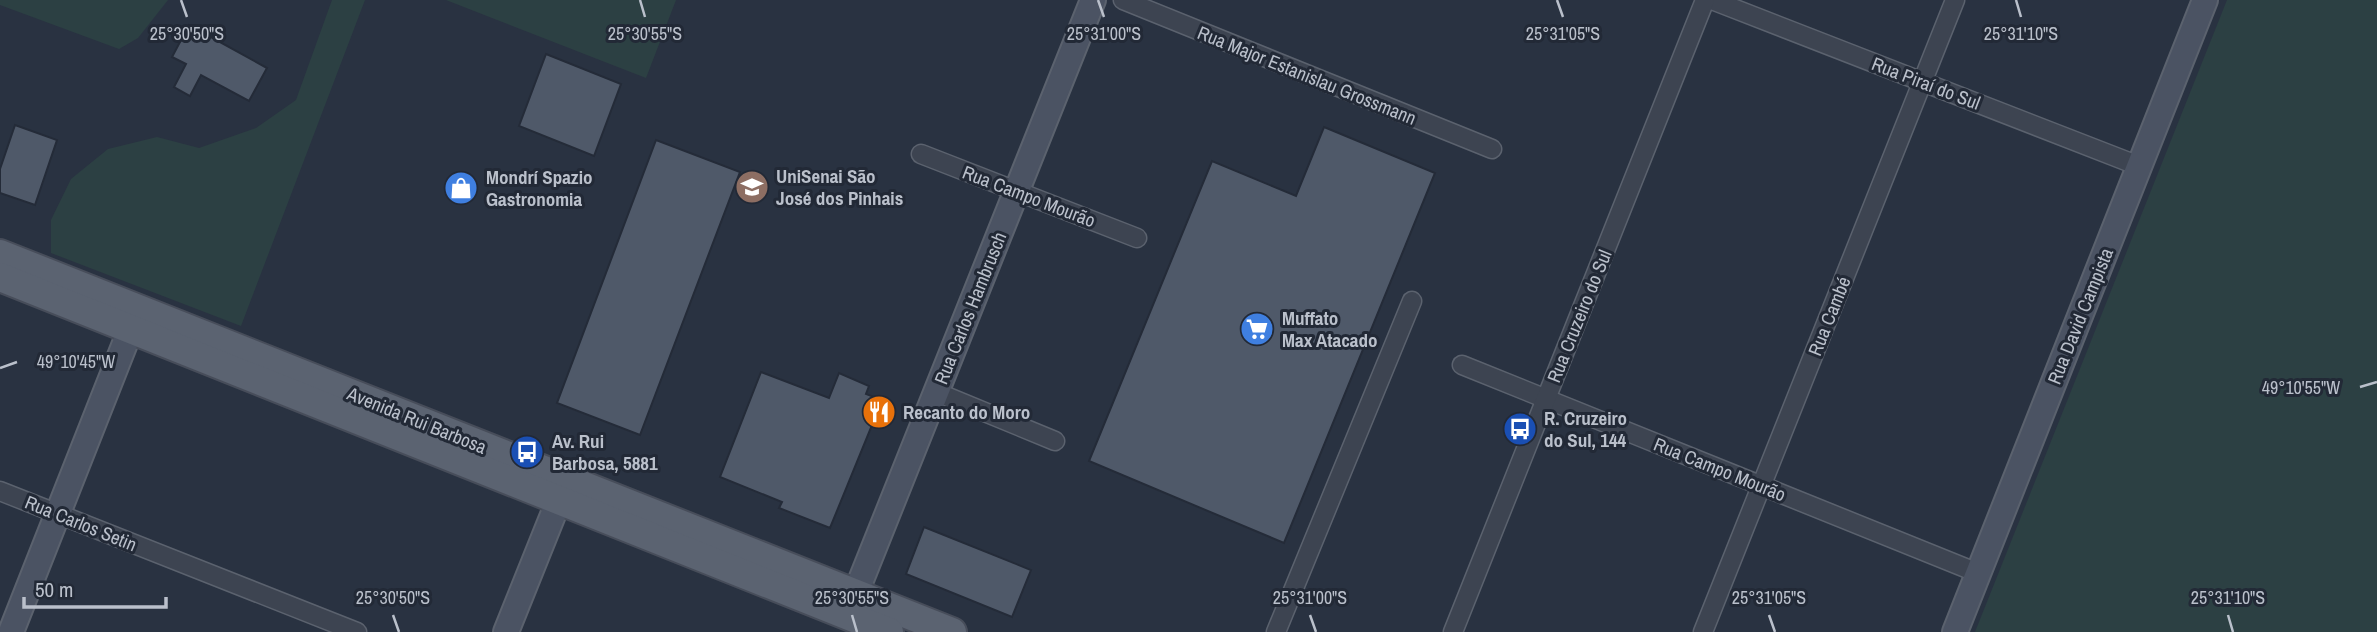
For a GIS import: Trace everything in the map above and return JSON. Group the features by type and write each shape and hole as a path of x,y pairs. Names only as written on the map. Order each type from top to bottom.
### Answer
{"main road":[{"name":"Avenida Rui Barbosa","path":"0,254 135,320 559,500 851,605 951,632"},
{"name":"Avenida Rui Barbosa","path":"0,277 135,320 851,605 889,632"}],"street":[{"name":"Rua Carlos Hambrusch","path":"851,605 1093,0"},
{"name":"Rua Major Estanislau Grossmann","path":"1123,0 1492,149"},
{"name":"Rua Cruzeiro do Sul","path":"1453,632 1705,0"},
{"name":"Rua Piraí do Sul","path":"1712,0 2139,166"},
{"name":"Rua Cambé","path":"1703,632 1955,0"},
{"name":"Rua David Campista","path":"1955,632 2205,0"},
{"name":"Rua Campo Mourão","path":"921,154 1137,239"},
{"path":"1276,632 1412,300"},
{"path":"11,632 135,320"},
{"name":"Rua Campo Mourão","path":"1462,365 1978,573"},
{"path":"936,392 1055,441"},
{"name":"Rua Carlos Setin","path":"0,491 357,632"},
{"path":"506,632 559,500"}],"green space":[{"path":"0,0 168,0 138,38 119,49 0,5"},
{"path":"332,0 365,0 241,326 51,253 51,220 71,179 108,149 157,137 199,148 256,128 296,100"},
{"path":"446,0 676,0 646,78"},
{"path":"2227,0 2377,0 2377,632 1975,632"}],"building":[{"path":"189,25 267,68 249,101 201,75 190,96 174,87 186,64 172,57"},
{"path":"546,54 621,84 594,156 519,126"},
{"path":"15,125 57,140 35,205 0,193 0,169"},
{"name":"Muffato Max Atacado","path":"1324,127 1435,173 1284,543 1089,461 1212,161 1296,196"},
{"path":"656,140 740,172 640,435 557,403"},
{"path":"761,372 829,398 839,373 869,386 866,394 887,402 877,427 872,425 830,528 779,508 782,502 720,477"},
{"path":"924,527 1031,570 1012,617 906,574"}],"place":[{"name":"UniSenai São José dos Pinhais","path":"752,187"},
{"name":"Mondrí Spazio Gastronomia","path":"461,188"},
{"name":"Muffato Max Atacado","path":"1257,329"},
{"name":"Recanto do Moro","path":"879,412"},
{"name":"R. Cruzeiro do Sul, 144","path":"1520,429"},
{"name":"Av. Rui Barbosa, 5881","path":"527,452"}]}
